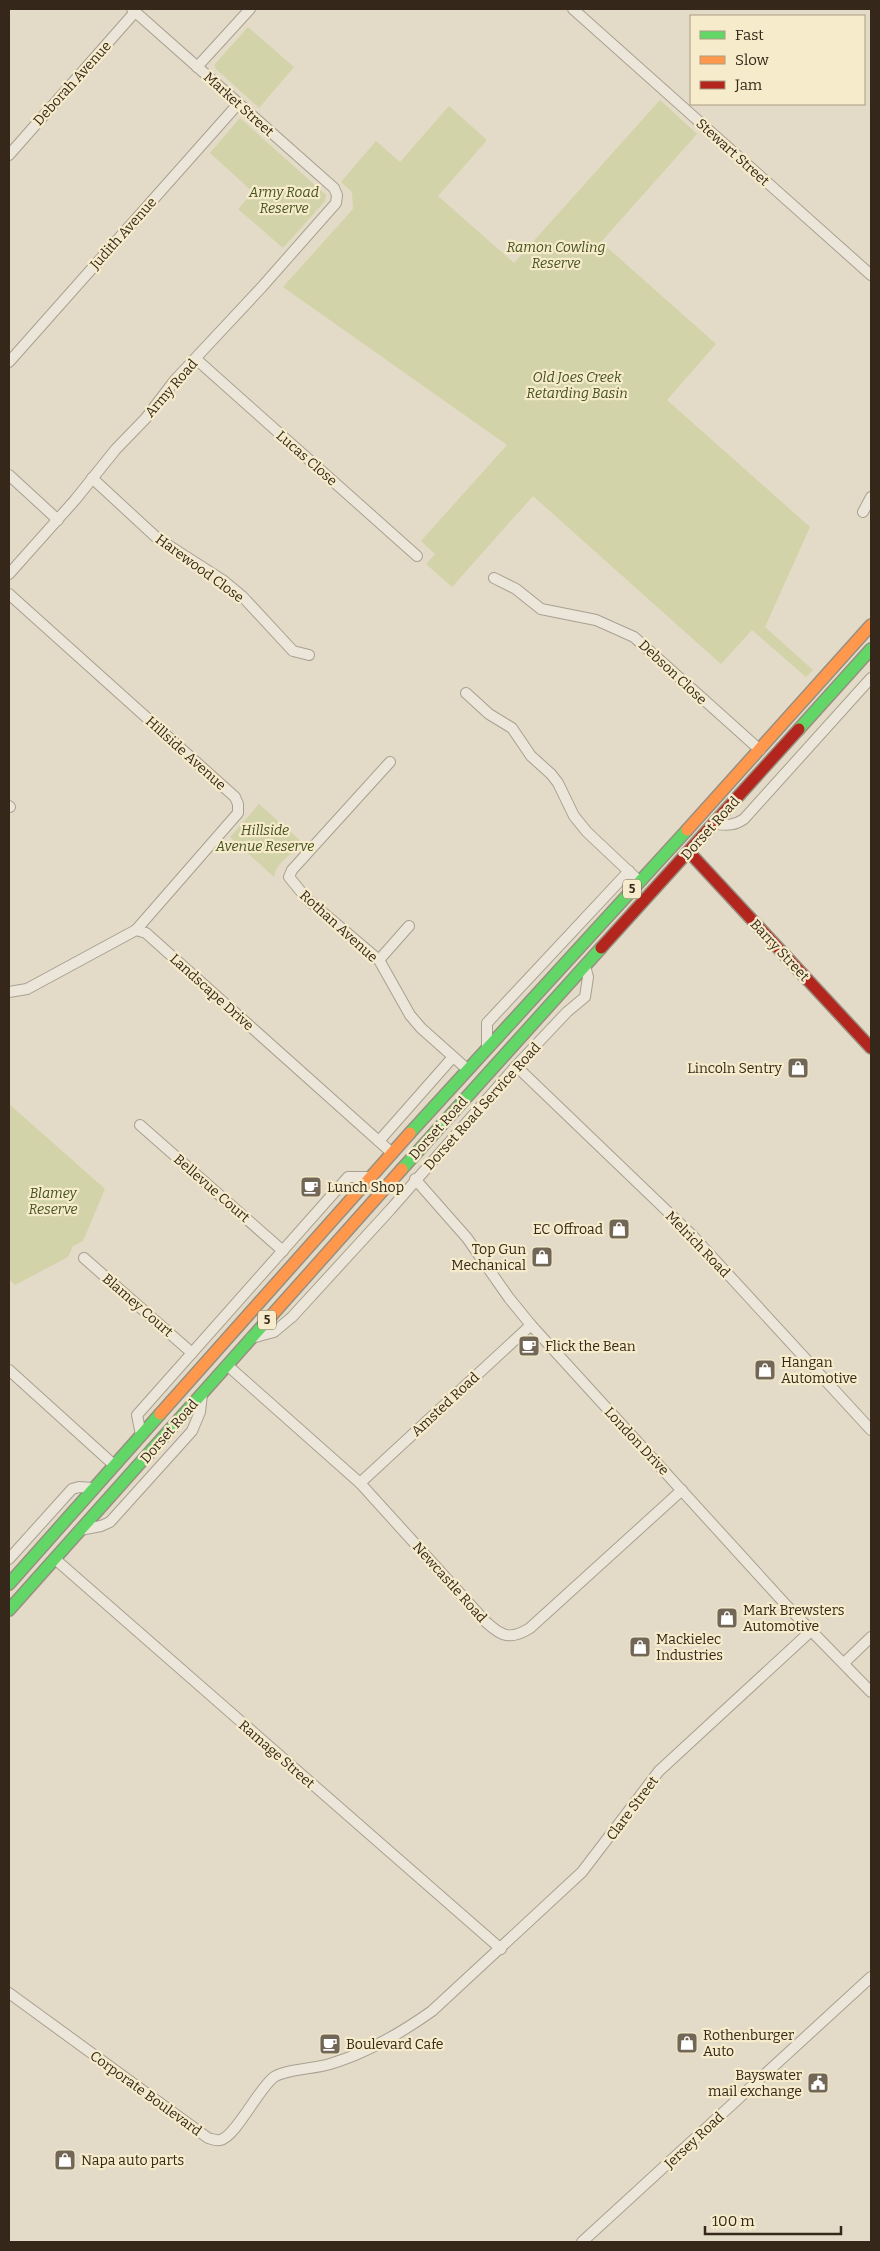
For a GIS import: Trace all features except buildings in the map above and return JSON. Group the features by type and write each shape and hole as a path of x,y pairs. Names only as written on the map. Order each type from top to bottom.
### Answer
{"main road":[{"name":"Dorset Road","path":"9,1584 486,1047 760,750 871,625"},
{"name":"Dorset Road","path":"9,1610 406,1164 871,649"},
{"name":"Barry Street","path":"677,840 871,1048"},
{"path":"567,960 585,966"},
{"path":"392,1153 406,1164"},
{"path":"114,1465 128,1477"},
{"path":"41,1547 55,1558"}],"street":[{"path":"197,68 250,9"},
{"name":"Stewart Street","path":"573,9 871,275"},
{"name":"Market Street","path":"134,10 334,188 337,195 336,203"},
{"name":"Deborah Avenue","path":"9,155 134,10"},
{"name":"Judith Avenue","path":"9,362 238,104"},
{"name":"Army Road","path":"9,574 58,520 92,478 196,359 336,203"},
{"name":"Lucas Close","path":"196,359 418,556"},
{"path":"9,475 58,520"},
{"name":"Harewood Close","path":"92,478 157,538 224,581 242,596 293,651 309,655"},
{"path":"863,512 871,498"},
{"name":"Debson Close","path":"494,578 520,592 541,609 596,620 634,637 760,750"},
{"name":"Hillside Avenue","path":"9,594 236,797 238,812 136,930"},
{"path":"715,824 728,826 737,824 744,819 871,678"},
{"path":"466,693 488,714 512,728 532,756 558,783 574,816 587,832 639,881"},
{"name":"Rothan Avenue","path":"390,762 292,870 289,877 307,899 379,960 410,1015 421,1028 467,1069"},
{"path":"486,1047 487,1023 629,871"},
{"path":"379,960 409,926"},
{"path":"9,992 27,989 136,930"},
{"name":"Landscape Drive","path":"136,930 146,933 392,1153"},
{"name":"Dorset Road Service Road","path":"250,1338 274,1332 292,1317 390,1210 415,1179 516,1066 567,1012 586,996 588,977 585,966"},
{"path":"379,1141 453,1057"},
{"name":"Melrich Road","path":"516,1066 691,1234 871,1430"},
{"name":"Bellevue Court","path":"140,1125 283,1251"},
{"path":"140,1435 137,1415 348,1177 372,1177"},
{"name":"London Drive","path":"415,1179 467,1238 509,1298 531,1325 871,1692"},
{"name":"Blamey Court","path":"84,1258 192,1353"},
{"path":"259,1302 268,1268"},
{"name":"Amsted Road","path":"360,1483 531,1325"},
{"name":"Newcastle Road","path":"227,1365 360,1483 497,1632 518,1636 530,1628 682,1490"},
{"path":"10,1373 114,1465"},
{"path":"80,1530 101,1526 110,1522 192,1430 200,1412 202,1393"},
{"path":"9,1559 72,1489 79,1487 93,1488"},
{"name":"Ramage Street","path":"55,1558 501,1948"},
{"name":"Clare Street","path":"456,1990 582,1872 660,1771 812,1630"},
{"path":"844,1663 871,1637"},
{"name":"Jersey Road","path":"582,2242 871,1977"},
{"name":"Corporate Boulevard","path":"9,1993 208,2138 219,2141 228,2137 263,2089 275,2077 285,2073 329,2064 357,2054 409,2028 456,1990"}],"green space":[{"path":"248,27 294,67 259,108 215,68 215,64"},
{"name":"Old Joes Creek Retarding Basin","path":"660,100 697,134 601,242 716,344 667,400 810,527 765,627 813,670 806,677 752,630 721,664 533,496 452,587 426,564 435,554 421,541 507,445 283,287 353,209 352,192 341,182 376,141 400,162 449,106 487,140 438,196 514,263"},
{"name":"Army Road Reserve","path":"240,118 326,195 325,201 283,248 238,209 253,192 210,153"},
{"name":"Hillside Avenue Reserve","path":"259,804 303,843 278,866 274,877 230,837"},
{"name":"Blamey Reserve","path":"9,1104 105,1189 83,1241 73,1246 68,1257 15,1285 9,1279"}],"traffic: fast":[{"path":"799,729 871,649"},
{"path":"410,1133 687,830"},
{"path":"402,1169 601,948"},
{"path":"9,1610 272,1315"},
{"path":"9,1584 160,1414"}],"traffic: slow":[{"path":"687,830 871,625"},
{"path":"160,1414 410,1133"},
{"path":"272,1315 402,1169"}],"traffic: jam":[{"path":"601,948 799,729"},
{"path":"689,852 871,1048"}],"place":[{"name":"Lincoln Sentry","path":"798,1068"},
{"name":"Lunch Shop","path":"311,1187"},
{"name":"EC Offroad","path":"619,1229"},
{"name":"Top Gun Mechanical","path":"542,1257"},
{"name":"Flick the Bean","path":"529,1346"},
{"name":"Hangan Automotive","path":"765,1370"},
{"name":"Mark Brewsters Automotive","path":"727,1618"},
{"name":"Mackielec Industries","path":"640,1647"},
{"name":"Rothenburger Auto","path":"687,2043"},
{"name":"Boulevard Cafe","path":"330,2044"},
{"name":"Bayswater mail exchange","path":"818,2083"},
{"name":"Napa auto parts","path":"65,2160"}],"park label":[{"name":"Ramon Cowling Reserve","path":"556,256"}]}
